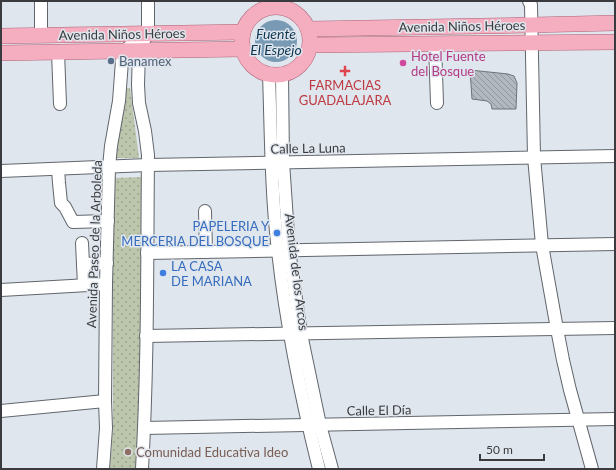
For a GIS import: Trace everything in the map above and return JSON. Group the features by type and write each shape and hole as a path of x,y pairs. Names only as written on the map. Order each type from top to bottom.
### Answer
{"main road":[{"path":"273,4 299,14 309,29 311,45 309,52 306,59 299,67 291,72 275,75 258,70 249,63 242,49 243,32 249,19 264,8 273,4"},
{"name":"Avenida Niños Héroes","path":"309,29 615,23"},
{"name":"Avenida Niños Héroes","path":"1,36 243,32"},
{"name":"Avenida Niños Héroes","path":"311,45 615,42"},
{"name":"Avenida Niños Héroes","path":"1,53 242,49"}],"street":[{"path":"40,1 41,35"},
{"name":"Avenida Paseo de la Arboleda","path":"103,469 106,428 106,263 111,146 119,101 121,66 132,50 148,33 148,1"},
{"path":"529,1 532,43 534,157 542,245 570,390 592,469"},
{"path":"435,44 437,103"},
{"name":"Avenida Paseo de la Arboleda","path":"132,50 148,155 146,336 142,469"},
{"path":"58,52 60,104"},
{"name":"Avenida de los Arcos","path":"275,75 277,162 284,250 296,334 314,425 319,469"},
{"name":"Calle La Luna","path":"1,171 148,165 615,156"},
{"path":"58,169 58,183 61,203 65,207 73,222 108,221"},
{"path":"205,211 206,252"},
{"path":"82,243 84,284"},
{"path":"147,253 615,244"},
{"path":"83,264 106,263"},
{"path":"1,290 84,284 106,284"},
{"path":"146,336 615,328"},
{"path":"1,411 105,401"},
{"name":"Calle El Día","path":"144,428 615,419"},
{"name":"Avenida de los Arcos","path":"314,425 332,469"}],"green space":[{"path":"125,88 130,88 139,158 116,158"},
{"path":"143,177 140,427 136,469 110,469 113,427 113,178"}],"water":[{"name":"Fuente El Espejo","path":"276,20 291,26 297,41 291,56 276,62 261,56 255,41 261,26"}],"building":[{"path":"470,70 514,76 517,83 516,109 492,109 491,104 487,101 472,99"}],"place":[{"name":"Banamex","path":"111,61"},
{"name":"Hotel Fuente del Bosque","path":"403,63"},
{"name":"FARMACIAS GUADALAJARA","path":"345,71"},
{"name":"PAPELERIA Y MERCERIA DEL BOSQUE","path":"277,233"},
{"name":"LA CASA DE MARIANA","path":"163,273"},
{"name":"Comunidad Educativa Ideo","path":"128,452"}]}
